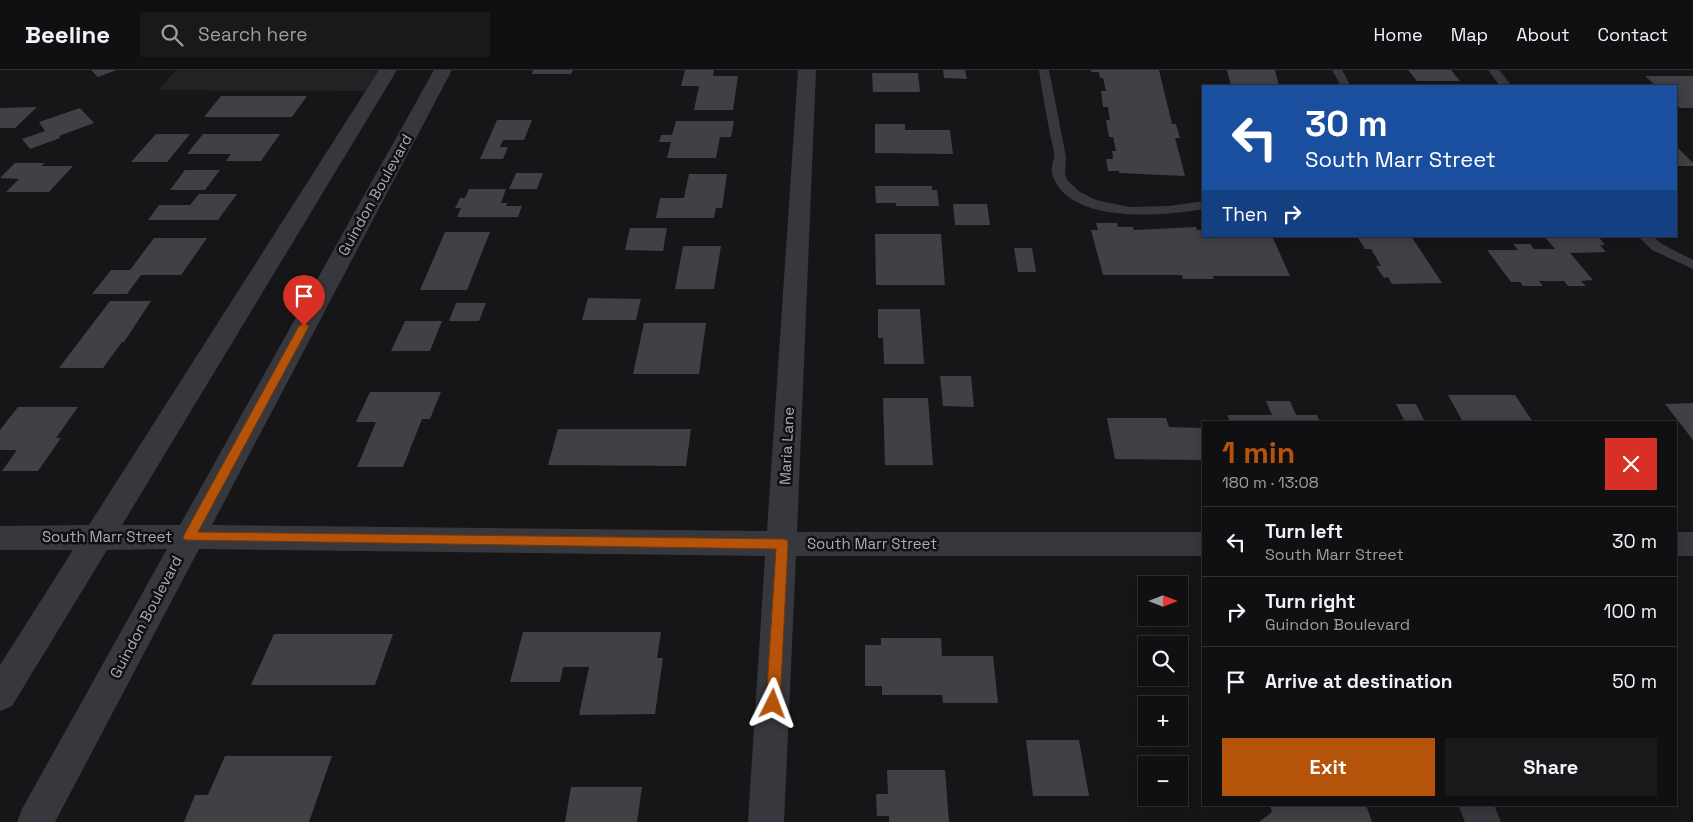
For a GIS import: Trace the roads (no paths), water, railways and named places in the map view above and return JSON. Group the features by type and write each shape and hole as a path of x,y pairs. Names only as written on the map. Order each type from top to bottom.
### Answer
{"street":[{"path":"0,695 388,70"},
{"name":"Guindon Boulevard","path":"35,822 443,70"},
{"name":"Maria Lane","path":"766,822 807,70"},
{"name":"South Marr Street","path":"0,538 189,537 782,544 1202,544"},
{"path":"1677,544 1693,544"},
{"path":"1476,806 1483,822"}],"lane":[{"path":"1044,70 1060,158 1057,171 1062,181 1070,190 1090,202 1125,210 1183,209 1202,205"},
{"path":"1338,70 1346,85"},
{"path":"1493,70 1505,85"},
{"path":"1645,237 1657,247 1693,265"}]}
